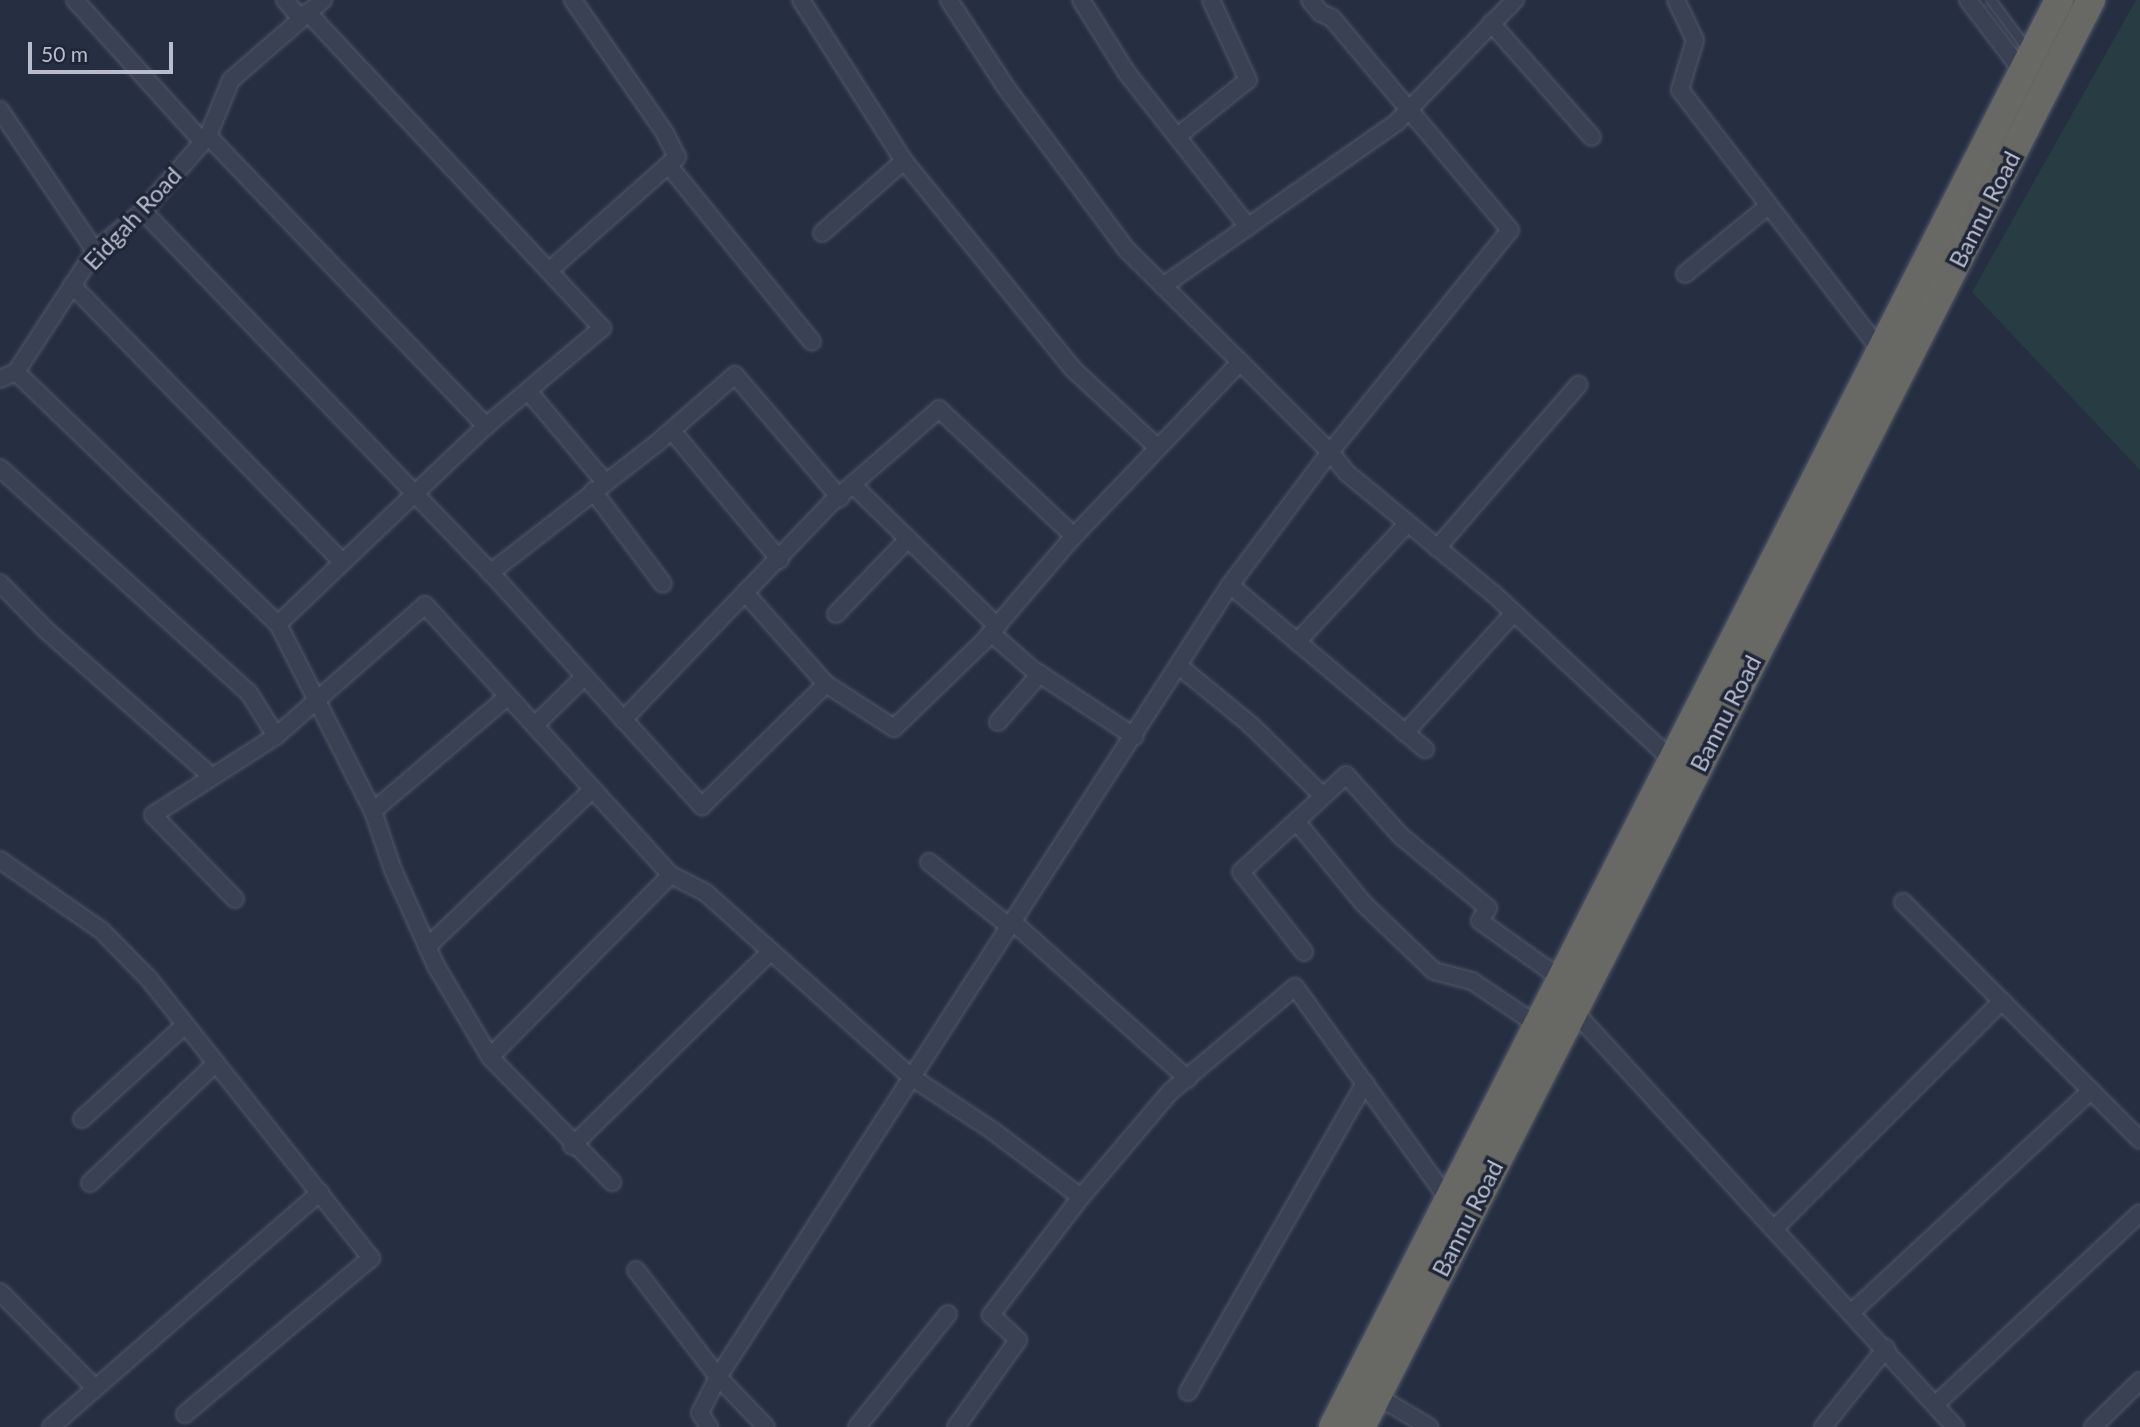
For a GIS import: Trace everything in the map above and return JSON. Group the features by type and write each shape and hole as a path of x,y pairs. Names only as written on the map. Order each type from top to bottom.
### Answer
{"highway":[{"name":"Bannu Road","path":"1333,1427 1670,758 1709,691 1878,347 2059,0"},
{"name":"Bannu Road","path":"1361,1427 1572,1009 2091,0"}],"street":[{"path":"75,0 205,139 486,426"},
{"path":"278,624 340,560 486,426 602,328 551,269 304,15 285,0"},
{"name":"Eidgah Road","path":"16,372 95,251 143,211 205,139 231,80 323,0"},
{"path":"551,269 670,167 677,158 665,133 573,0"},
{"path":"801,0 904,161 1072,368 1158,448"},
{"path":"949,0 1005,86 1127,250 1330,452 1347,473 1514,613 1670,758"},
{"path":"1081,0 1127,73 1179,135 1248,227"},
{"path":"1179,135 1248,80 1211,0"},
{"path":"709,1427 700,1413 718,1377 910,1076 1135,737 1230,586 1330,452 1510,230 1332,18 1310,0"},
{"path":"1163,286 1410,110 1515,0"},
{"path":"1675,0 1695,40 1680,90 1767,207 1878,347"},
{"path":"1968,0 2027,63"},
{"path":"1491,23 1592,137"},
{"path":"0,110 95,251"},
{"path":"822,233 904,161"},
{"path":"670,167 812,342"},
{"path":"1685,274 1767,207"},
{"path":"143,211 415,492 702,806 826,684"},
{"path":"72,285 340,560"},
{"path":"747,595 826,684 894,728 994,629 1074,536 1240,362"},
{"path":"0,379 16,372 278,624 319,700 373,811 393,870 427,947 490,1057 572,1146 612,1182"},
{"path":"490,573 672,430 735,376 840,498"},
{"path":"1437,548 1578,385"},
{"path":"528,391 599,486 663,584"},
{"path":"623,720 853,485 939,409 1074,536"},
{"path":"672,430 780,560"},
{"path":"0,468 249,693 275,736"},
{"path":"853,485 1040,674 1135,737"},
{"path":"1297,642 1407,524"},
{"path":"836,614 908,539"},
{"path":"0,583 211,776"},
{"path":"1230,586 1425,749"},
{"path":"235,899 153,815 275,736 425,606 671,875 706,893 910,1076 993,1131 1081,1197"},
{"path":"1405,733 1514,613"},
{"path":"1179,666 1252,726 1323,796"},
{"path":"998,722 1040,674"},
{"path":"535,725 584,677"},
{"path":"373,811 508,696"},
{"path":"1304,952 1241,872 1346,775 1401,836 1488,908 1480,921 1560,978"},
{"path":"427,947 593,789"},
{"path":"1296,821 1363,903 1434,971 1472,981 1537,1025"},
{"path":"0,860 102,931 185,1025 371,1258 185,1414"},
{"path":"929,862 1011,924 1188,1079"},
{"path":"490,1057 671,875"},
{"path":"1903,902 2140,1140"},
{"path":"572,1146 770,952"},
{"path":"956,1427 1018,1340 991,1315 1081,1197 1170,1093 1296,987 1447,1199"},
{"path":"1775,1228 2002,1001"},
{"path":"1572,1009 1886,1348 1955,1427"},
{"path":"82,1119 185,1025"},
{"path":"90,1183 216,1063"},
{"path":"1188,1392 1365,1083"},
{"path":"1852,1312 2091,1091"},
{"path":"51,1427 320,1192"},
{"path":"1936,1404 2140,1213"},
{"path":"636,1270 718,1377 766,1427"},
{"path":"0,1292 94,1387"},
{"path":"858,1427 948,1314"},
{"path":"1823,1427 1886,1348"},
{"path":"2093,1427 2140,1381"},
{"path":"1377,1396 1429,1427"}],"lane":[{"path":"1991,0 2027,63"}],"shaded area":[{"path":"2136,0 2140,0 2140,470 1972,292"}]}
